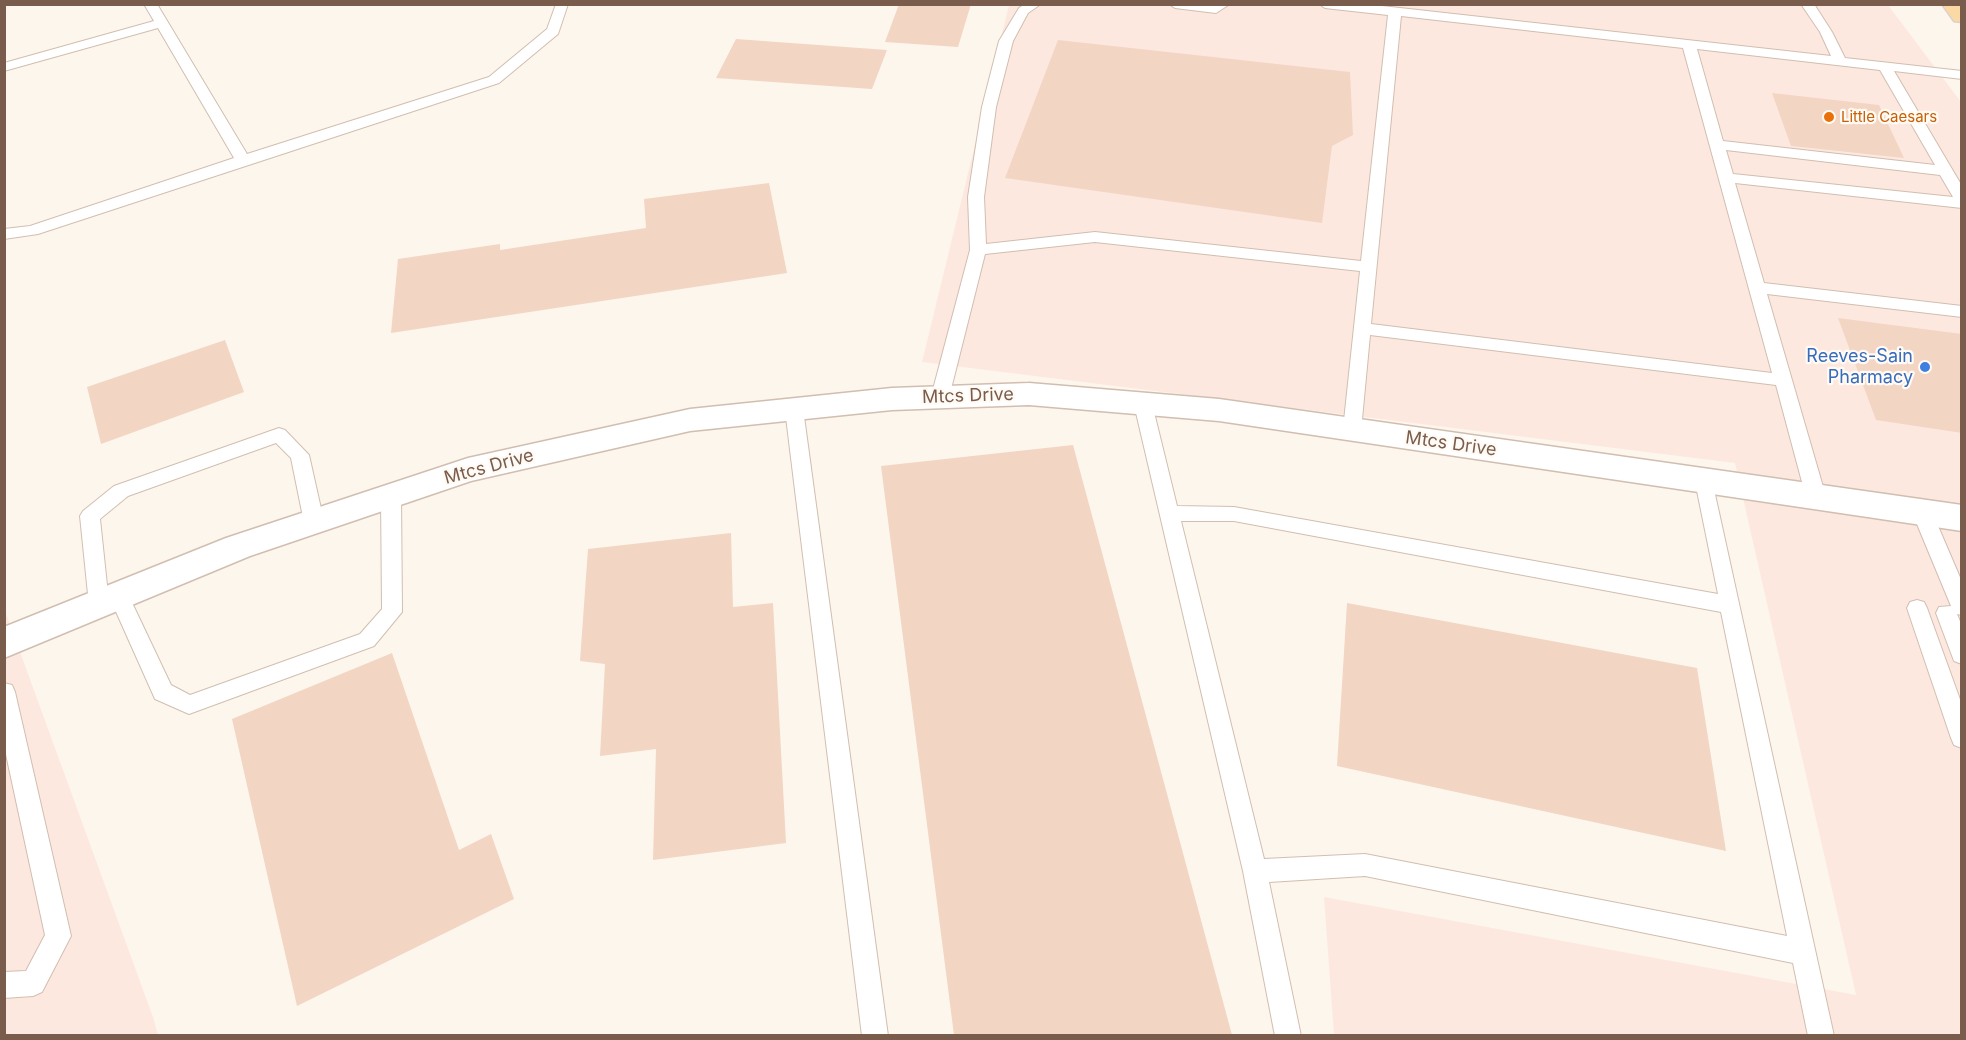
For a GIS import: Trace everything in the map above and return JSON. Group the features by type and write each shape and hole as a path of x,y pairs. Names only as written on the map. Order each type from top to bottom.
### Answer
{"main road":[{"path":"1952,4 1962,16"}],"street":[{"name":"Mtcs Drive","path":"4,643 238,547 468,470 690,420 892,399 1029,394 1219,410 1962,518"}],"lane":[{"path":"150,4 243,160"},
{"path":"4,234 32,231 243,160 494,80 553,31 562,4"},
{"path":"940,397 978,250 976,197 989,107 1006,41 1023,11 1035,4"},
{"path":"1175,4 1216,9 1224,4"},
{"path":"1325,4 1962,75"},
{"path":"1807,4 1826,32 1839,62"},
{"path":"1352,430 1395,12"},
{"path":"4,67 161,23"},
{"path":"1689,45 1816,497"},
{"path":"1885,67 1962,202"},
{"path":"1717,145 1944,169"},
{"path":"1726,178 1962,202"},
{"path":"978,250 1095,237 1369,267"},
{"path":"1757,287 1962,312"},
{"path":"1362,328 1783,380"},
{"path":"1143,404 1255,871 1288,1035"},
{"path":"794,409 875,1035"},
{"path":"314,522 300,455 279,435 121,491 90,516 109,600 163,692 189,705 367,640 392,612 391,496"},
{"path":"1704,481 1821,1035"},
{"path":"1922,512 1954,610 1962,655"},
{"path":"1170,513 1234,514 1730,605"},
{"path":"1917,608 1962,738"},
{"path":"4,692 58,936 33,983 4,985"},
{"path":"1255,871 1365,865 1803,952"}],"shaded area":[{"path":"1009,5 1888,5 1961,102 1961,1035 1334,1035 1324,897 1856,995 1735,463 922,362"},
{"path":"4,608 153,1017 158,1035 5,1035"}],"building":[{"path":"899,4 971,4 958,47 885,42"},
{"path":"736,39 887,50 872,89 716,78"},
{"path":"1058,40 1350,72 1353,135 1332,146 1322,223 1005,178"},
{"path":"1772,93 1879,105 1904,158 1791,146"},
{"path":"769,183 787,273 391,333 398,259 500,244 500,250 646,228 644,199"},
{"path":"1838,318 1962,334 1962,433 1876,420"},
{"path":"225,340 244,392 101,444 87,387"},
{"path":"1073,445 1232,1035 954,1035 881,466"},
{"path":"731,533 733,607 773,603 786,843 653,860 656,749 600,756 605,664 580,661 588,549"},
{"path":"1347,603 1697,668 1726,851 1337,766"},
{"path":"392,653 459,850 491,834 514,899 297,1006 232,719"}],"place":[{"name":"Little Caesars","path":"1829,117"},
{"name":"Reeves-Sain Pharmacy","path":"1925,367"}]}
